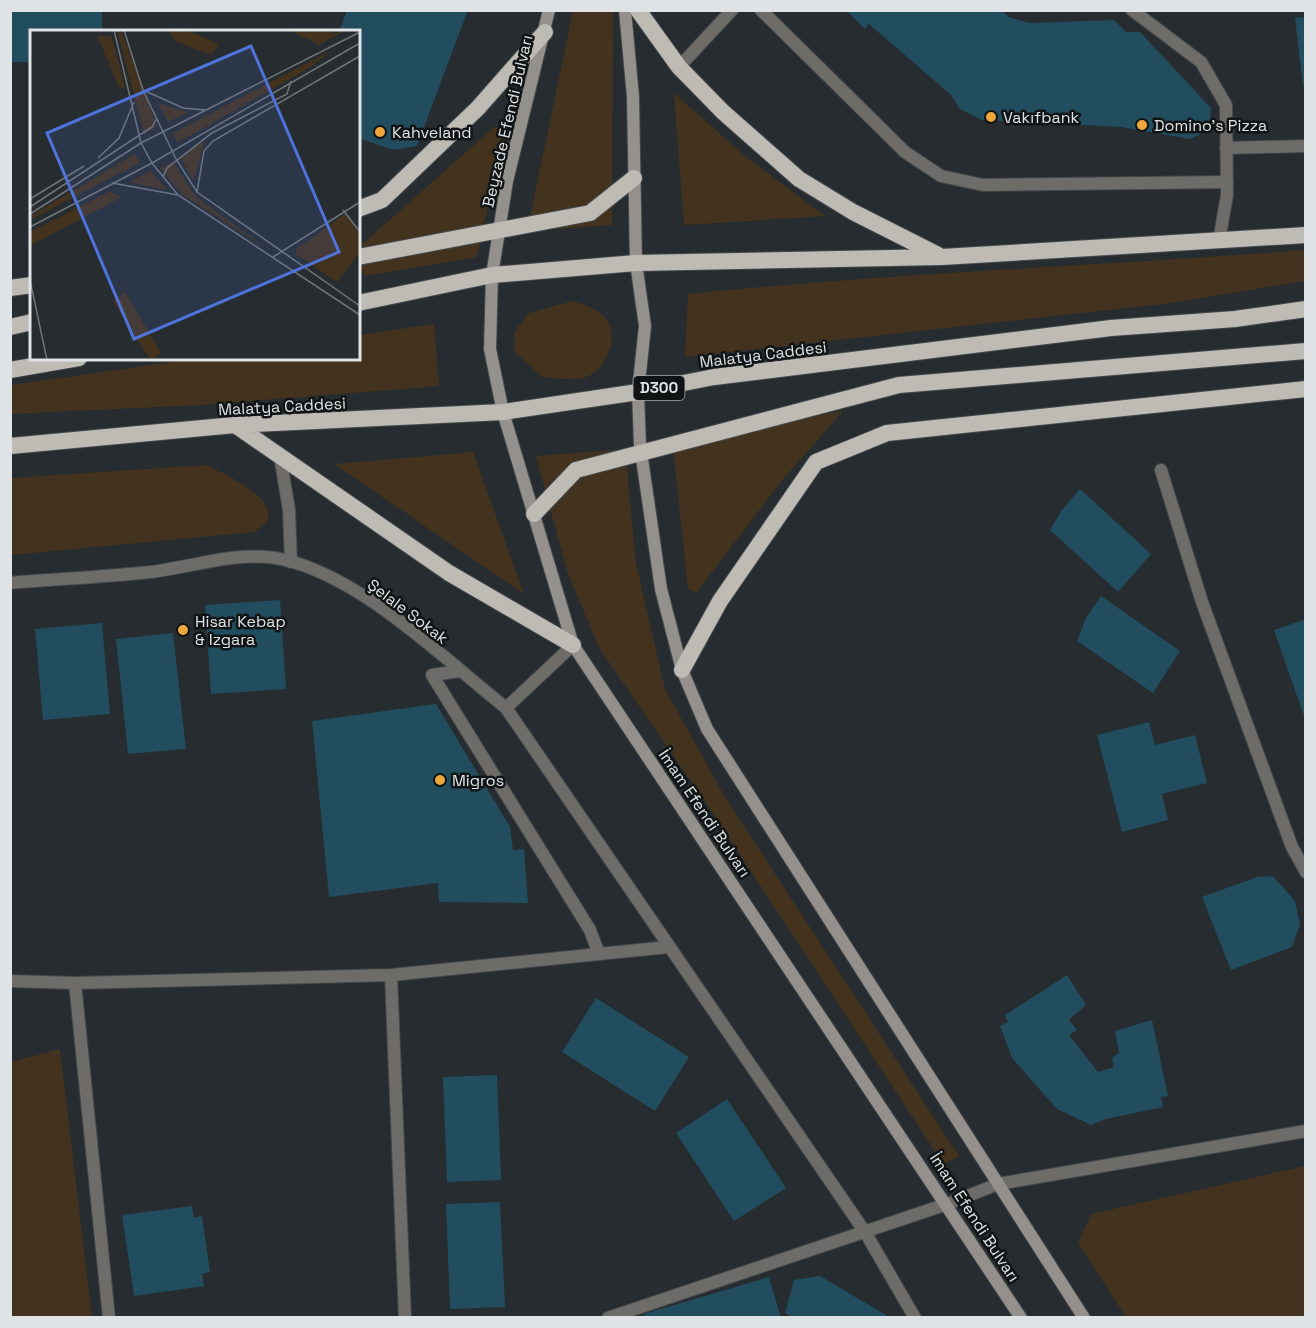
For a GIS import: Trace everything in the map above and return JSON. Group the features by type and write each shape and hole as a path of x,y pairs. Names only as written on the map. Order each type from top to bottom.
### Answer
{"highway":[{"path":"638,10 679,67 723,112 799,179 853,212 942,257"},
{"path":"360,208 382,201 478,108 545,32"},
{"path":"360,258 590,213 634,178"},
{"path":"360,303 492,275 636,262 942,257 1305,235"},
{"path":"10,288 30,285"},
{"name":"Malatya Caddesi","path":"10,446 235,425 503,412 638,392 714,377 943,351 1111,328 1235,319 1305,309"},
{"path":"10,327 30,322"},
{"path":"534,514 576,470 900,385 1305,351"},
{"path":"10,370 68,360"},
{"path":"682,670 720,601 816,462 887,433 1305,389"},
{"path":"235,425 449,573 573,645"}],"main road":[{"name":"Beyzade Efendi Bulvarı","path":"492,275 507,181 549,10"},
{"path":"625,10 633,97 636,262 645,326 638,392 642,453 661,589 682,670 707,729 1084,1317"},
{"name":"İmam Efendi Bulvarı","path":"492,275 490,349 503,412 573,645 1021,1317"}],"street":[{"path":"679,67 732,10"},
{"path":"761,10 905,152 941,176 983,185 1227,182"},
{"path":"1132,10 1201,62 1226,105 1227,182 1219,241"},
{"path":"1226,148 1305,146"},
{"path":"280,456 289,510 291,562"},
{"path":"1161,470 1203,602 1292,847 1305,872"},
{"name":"Şelale Sokak","path":"10,583 151,572 250,556 291,562 309,567 375,602 506,708 865,1232 915,1317"},
{"path":"506,708 573,645"},
{"path":"460,671 432,675 590,930 600,954"},
{"path":"10,981 75,983 391,975 668,947"},
{"path":"391,975 405,1317"},
{"path":"75,983 109,1317"},
{"path":"608,1317 865,1232 998,1184 1305,1131"}],"shaded area":[{"path":"573,11 613,11 612,225 527,231"},
{"path":"674,93 746,157 825,216 684,225"},
{"path":"494,127 504,129 477,257 366,276 360,271 360,246"},
{"path":"1305,250 1305,281 1172,303 685,357 688,294 919,275"},
{"path":"573,301 595,310 606,319 612,335 608,353 599,368 584,378 542,377 514,351 515,331 529,313"},
{"path":"434,324 439,386 201,405 11,414 11,385 186,360 360,360 360,335"},
{"path":"843,411 780,483 696,593 688,589 672,438"},
{"path":"625,449 636,563 665,689 725,797 959,1156 944,1165 704,800 599,648 567,571 536,456"},
{"path":"473,452 524,594 334,464"},
{"path":"207,465 255,493 264,503 268,513 266,523 254,532 11,555 11,478"},
{"path":"60,1049 92,1317 13,1317 10,1302 11,1062"},
{"path":"1305,1166 1305,1317 1126,1317 1078,1243 1091,1214"}],"building":[{"path":"10,10 102,10 102,30 30,30 30,62 10,62"},
{"path":"347,10 468,10 417,146 394,150 360,139 360,30 340,30"},
{"path":"846,10 1001,10 1009,17 1029,23 1114,20 1126,32 1140,32 1211,108 1210,124 1205,132 1190,139 1121,127 982,120 960,109 951,95 869,24 865,29"},
{"path":"1306,17 1306,86 1303,86 1295,18"},
{"path":"1080,489 1151,554 1118,592 1050,530 1062,510"},
{"path":"1101,596 1180,651 1153,693 1077,641 1086,618"},
{"path":"280,600 286,689 211,694 205,605"},
{"path":"1306,619 1306,719 1305,719 1274,630"},
{"path":"102,623 110,714 43,720 35,629"},
{"path":"173,633 186,749 128,754 116,639"},
{"path":"436,704 510,827 513,850 524,849 528,903 439,902 438,883 329,897 312,721"},
{"path":"1149,722 1155,745 1195,735 1207,783 1162,794 1168,820 1122,832 1097,735"},
{"path":"1273,876 1295,901 1300,924 1292,947 1231,970 1202,897 1257,877"},
{"path":"1067,975 1086,1005 1069,1020 1077,1030 1069,1035 1098,1072 1114,1067 1112,1058 1119,1053 1115,1031 1152,1020 1168,1096 1161,1097 1163,1107 1106,1119 1091,1125 1057,1109 1012,1058 1000,1026 1008,1022 1005,1015"},
{"path":"596,998 689,1057 655,1111 562,1052"},
{"path":"497,1075 501,1180 447,1182 443,1077"},
{"path":"727,1099 786,1188 734,1221 676,1133"},
{"path":"500,1202 505,1307 450,1309 446,1204"},
{"path":"192,1206 194,1218 202,1216 210,1272 202,1274 204,1286 134,1296 122,1215"},
{"path":"820,1276 891,1318 793,1318 785,1313 794,1280"},
{"path":"769,1277 781,1318 645,1318 644,1314"}],"place":[{"name":"Vakıfbank","path":"991,117"},
{"name":"Domino's Pizza","path":"1142,125"},
{"name":"Kahveland","path":"380,132"},
{"name":"Hisar Kebap & Izgara","path":"183,630"},
{"name":"Migros","path":"440,780"}]}
